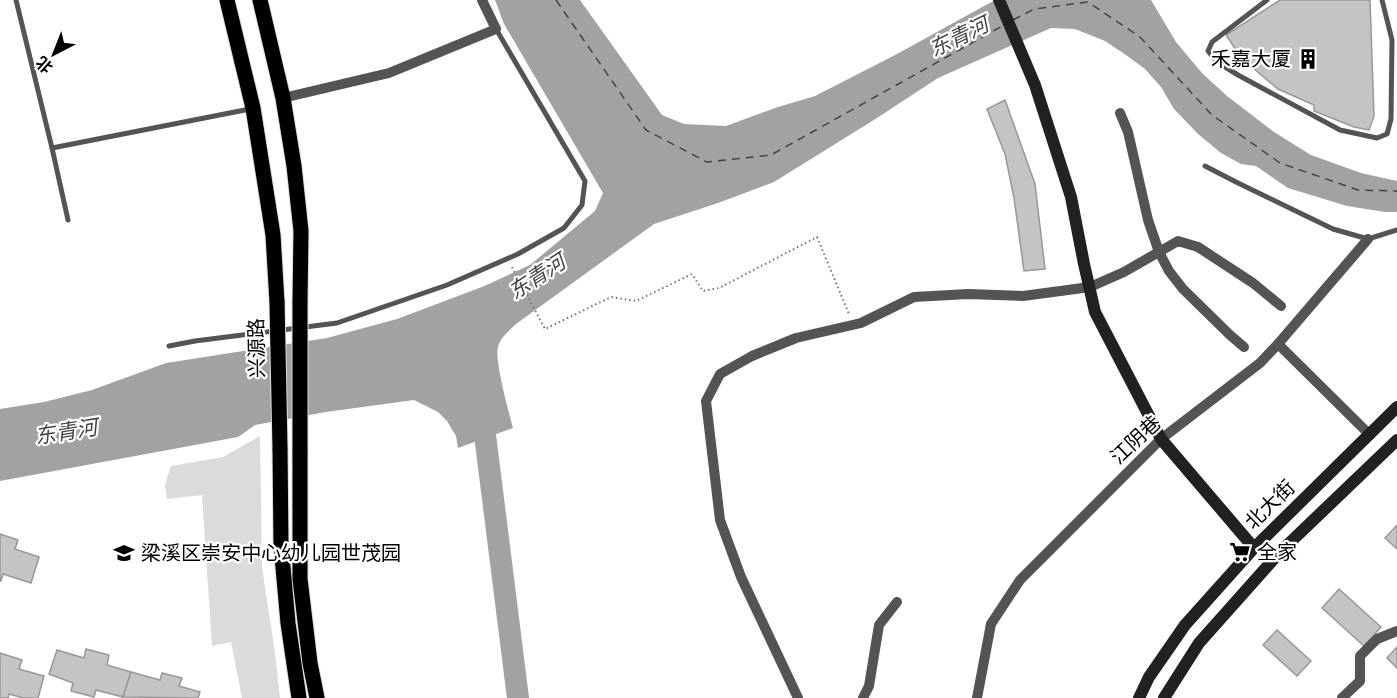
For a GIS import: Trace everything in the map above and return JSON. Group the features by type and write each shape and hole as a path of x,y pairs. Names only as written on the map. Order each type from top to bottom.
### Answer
{"main road":[{"name":"兴源路","path":"227,0 253,108 273,235 277,302 281,544 298,698"},
{"path":"260,0 283,98 301,231 300,579 310,663 317,698"},
{"path":"999,0 1035,85 1071,197 1095,312 1161,439 1254,548"},
{"name":"北大街","path":"1139,698 1149,677 1185,625 1254,548 1397,407"},
{"name":"北大街","path":"1164,698 1198,643 1280,552 1397,440"}],"street":[{"path":"283,98 389,73 496,29 482,0"},
{"path":"1120,113 1128,132 1148,220 1159,252 1169,271 1183,289 1244,347"},
{"name":"江阴巷","path":"977,698 991,624 1020,580 1161,439 1260,363 1368,239"},
{"path":"798,698 741,577 720,520 706,401 720,374 753,356 796,338 861,323 914,297 968,294 1023,296 1090,287 1124,272 1178,241 1198,247 1253,283 1281,306"},
{"path":"1278,344 1370,435"},
{"path":"862,698 869,686 879,625 897,602"},
{"path":"1342,698 1360,681 1360,656 1377,639 1397,631"}],"lane":[{"path":"16,0 68,220"},
{"path":"1267,0 1212,42 1208,51 1217,62 1341,130 1377,138 1387,134 1394,85 1392,40 1382,0"},
{"path":"169,346 337,322 447,285 508,258 564,228 582,205 585,181 496,29"},
{"path":"52,148 253,108"},
{"path":"1205,166 1333,229 1368,239 1397,230"}],"path":[{"path":"508,258 544,329 611,297 636,301 692,274 703,291 719,288 817,237 853,325"}],"shaded area":[{"path":"260,436 262,568 280,698 242,698 231,642 212,646 202,495 167,499 165,485 171,466 223,457"}],"water":[{"name":"东青河","path":"495,0 580,0 662,115 684,124 726,126 815,96 995,0 1151,0 1176,42 1202,73 1227,96 1274,132 1311,155 1361,173 1397,181 1397,212 1347,206 1288,188 1256,166 1241,164 1221,153 1198,134 1174,109 1161,87 1145,69 1126,55 1105,41 1075,29 1051,28 938,78 774,182 654,224 516,324 501,341 497,353 502,386 513,428 458,448 456,436 447,421 438,412 414,400 326,412 255,425 238,437 0,481 0,409 44,402 92,390 166,363 327,338 397,319 482,287 530,265 595,211 603,193 504,24"}],"building":[{"name":"禾嘉大厦","path":"1280,0 1370,0 1374,116 1369,130 1354,127 1314,111 1314,105 1278,89 1236,50 1226,35"},
{"path":"1005,100 1035,184 1045,269 1024,271 1014,198 1005,154 987,109"},
{"path":"1397,525 1397,549 1385,538"},
{"path":"0,534 18,540 15,549 39,557 31,583 3,574 0,581"},
{"path":"1339,589 1381,627 1364,646 1322,608"},
{"path":"1277,630 1311,661 1297,676 1263,645"},
{"path":"1397,647 1397,668 1387,658"},
{"path":"86,649 109,655 107,665 131,672 123,697 96,690 94,697 71,691 73,683 49,674 57,650 84,658"},
{"path":"0,653 22,660 19,669 44,676 38,698 23,698 9,694 8,698 0,698"},
{"path":"131,672 160,680 162,673 182,678 179,686 200,692 198,698 123,697"}],"waterway":[{"path":"479,410 484,427 518,698"}],"ferry route":[{"path":"556,0 646,130 707,162 771,155 1004,25"},
{"path":"1013,20 1034,9 1088,2 1140,37 1212,115 1280,163 1358,190 1397,191"}],"place":[{"name":"禾嘉大厦","path":"1308,59"},
{"name":"全家","path":"1240,552"},
{"name":"梁溪区崇安中心幼儿园世茂园","path":"124,553"}]}
